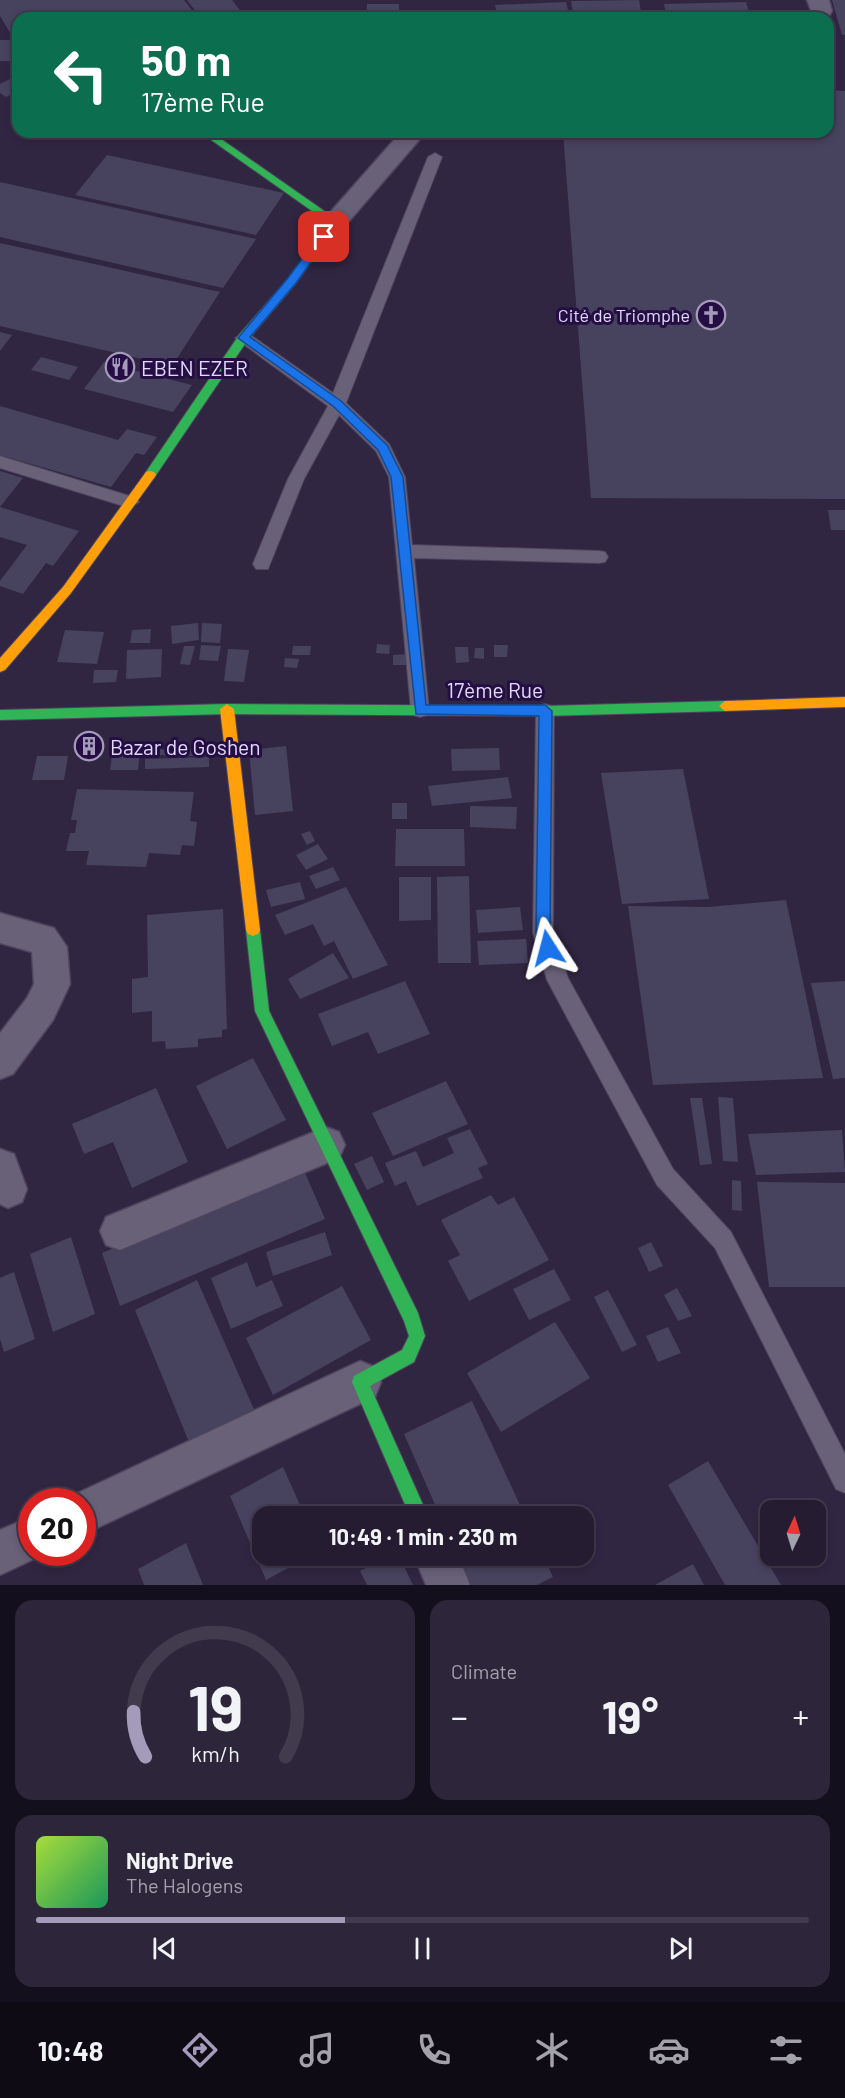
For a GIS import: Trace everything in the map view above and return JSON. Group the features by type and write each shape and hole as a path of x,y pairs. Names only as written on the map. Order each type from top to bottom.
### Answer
{"street":[{"path":"215,138 335,222"},
{"path":"0,667 67,590 243,338 292,280 335,222 409,138"},
{"name":"17ème Rue","path":"0,715 227,709 545,711 845,702"},
{"path":"96,1506 360,1382 408,1356 417,1336 412,1319 262,1011 227,709"},
{"path":"0,928 42,939 49,947 52,984 40,1009 0,1062"},
{"path":"120,1231 326,1145"},
{"path":"360,1382 415,1506"},
{"path":"0,1552 18,1544"},
{"path":"440,1566 448,1585"}],"lane":[{"path":"262,564 296,479 337,404 435,157"},
{"path":"243,338 337,404 383,448 397,477 420,710"},
{"path":"0,462 130,502"},
{"path":"404,551 599,557"},
{"path":"545,711 543,933 558,980 665,1177 723,1240 845,1480"}],"building":[{"path":"0,0 184,0 193,12 12,12 12,36 0,16"},
{"path":"187,0 232,0 241,12 196,12"},
{"path":"639,0 641,12 573,12 571,1"},
{"path":"832,0 845,0 845,35 842,35"},
{"path":"566,2 568,12 497,12 495,5"},
{"path":"746,2 749,12 666,12 664,4"},
{"path":"367,4 399,4 399,12 366,12"},
{"path":"0,40 12,40 12,61 0,61"},
{"path":"12,78 12,94 6,97 0,93 0,84"},
{"name":"Cité de Triomphe","path":"834,90 845,91 845,499 591,498 563,138 834,138"},
{"path":"107,155 284,193 256,235 75,195"},
{"path":"0,182 256,239 223,288 0,237"},
{"path":"0,243 220,292 172,366 0,326"},
{"path":"0,332 12,335 0,351"},
{"path":"41,357 78,367 69,380 31,370"},
{"path":"104,362 192,385 173,412 84,389"},
{"path":"0,406 118,440 127,429 157,437 144,455 136,453 111,487 0,455"},
{"path":"0,471 23,478 0,507"},
{"path":"0,507 79,531 53,566 46,563 23,594 0,586 0,581 27,545 0,537"},
{"path":"828,510 845,510 845,530 831,530"},
{"path":"198,623 199,640 172,644 171,626"},
{"path":"202,623 222,624 220,643 201,642"},
{"path":"151,629 150,643 130,643 132,630"},
{"path":"65,630 104,632 97,664 57,662"},
{"path":"377,644 390,645 389,654 376,653"},
{"path":"201,645 221,646 218,661 199,660"},
{"path":"494,645 508,645 507,657 494,657"},
{"path":"184,646 195,646 190,665 180,664"},
{"path":"293,646 311,646 310,655 292,655"},
{"path":"455,647 468,647 469,662 456,663"},
{"path":"475,648 484,648 484,659 474,658"},
{"path":"162,649 161,677 126,679 127,650"},
{"path":"228,649 249,650 244,682 224,681"},
{"path":"409,654 409,665 393,665 393,655"},
{"path":"285,658 299,659 297,668 284,667"},
{"path":"94,670 118,670 116,682 93,683"},
{"name":"Bazar de Goshen","path":"77,741 102,741 101,751 75,751"},
{"path":"286,746 293,811 255,815 249,750"},
{"path":"499,748 500,770 452,771 451,749"},
{"path":"152,749 172,750 171,755 152,755"},
{"path":"186,749 211,749 210,756 185,756"},
{"path":"113,750 140,750 138,770 110,770"},
{"path":"37,756 68,756 64,780 32,780"},
{"path":"209,757 209,767 145,769 145,759"},
{"path":"683,769 709,899 622,904 601,773"},
{"path":"508,777 512,798 432,806 428,786"},
{"path":"77,789 194,792 190,821 197,822 194,846 182,845 180,855 149,853 146,867 86,865 89,851 66,851 70,833 75,833 77,820 71,820"},
{"path":"392,803 407,803 407,819 392,819"},
{"path":"470,806 517,807 516,829 470,827"},
{"path":"396,829 464,829 465,866 395,866"},
{"path":"310,831 315,841 307,845 301,834"},
{"path":"318,844 328,859 306,870 296,855"},
{"path":"333,867 340,880 316,889 309,876"},
{"path":"469,876 471,963 438,963 437,877"},
{"path":"399,877 431,877 431,920 399,921"},
{"path":"300,882 305,899 271,907 266,890"},
{"path":"346,887 388,965 353,979 334,941 324,946 313,924 285,935 275,915"},
{"path":"786,900 823,1078 653,1085 628,906 708,907"},
{"path":"520,907 523,930 478,933 476,910"},
{"path":"223,909 227,1029 222,1030 222,1037 198,1039 198,1047 166,1049 165,1041 152,1042 152,1011 132,1013 132,979 148,977 147,915"},
{"path":"526,939 528,963 479,965 477,941"},
{"path":"333,953 349,978 300,999 288,979"},
{"path":"405,981 430,1034 378,1054 368,1032 332,1046 318,1014"},
{"path":"845,981 845,1078 833,1079 811,983"},
{"path":"253,1058 286,1120 227,1149 196,1086"},
{"path":"446,1081 468,1124 393,1156 372,1113"},
{"path":"156,1088 188,1162 132,1188 113,1142 84,1154 72,1124"},
{"path":"718,1097 733,1098 738,1162 723,1161"},
{"path":"690,1098 702,1098 712,1164 700,1165"},
{"path":"470,1129 488,1164 478,1168 483,1178 417,1206 406,1181 395,1186 385,1163 416,1151 423,1167 454,1153 447,1138"},
{"path":"842,1130 845,1172 756,1175 748,1134"},
{"path":"372,1156 384,1182 367,1190 354,1164"},
{"path":"303,1168 325,1219 120,1306 102,1253"},
{"path":"732,1180 741,1181 742,1211 732,1210"},
{"path":"757,1182 845,1183 845,1287 769,1287"},
{"path":"491,1195 498,1205 514,1197 549,1260 469,1301 448,1261 460,1255 441,1220"},
{"path":"325,1232 332,1255 273,1276 266,1252"},
{"path":"71,1237 95,1314 53,1332 30,1254"},
{"path":"651,1242 663,1266 649,1272 638,1248"},
{"path":"247,1262 256,1287 272,1280 283,1306 231,1329 211,1278"},
{"path":"554,1269 571,1300 529,1320 513,1289"},
{"path":"14,1272 35,1339 4,1352 0,1339 0,1278"},
{"path":"197,1280 256,1414 191,1447 135,1310"},
{"path":"342,1286 371,1340 273,1395 246,1338"},
{"path":"677,1288 692,1316 678,1321 664,1295"},
{"path":"608,1290 637,1345 622,1352 594,1297"},
{"path":"555,1322 590,1378 501,1432 467,1373"},
{"path":"668,1327 681,1353 658,1362 646,1336"},
{"path":"472,1401 520,1506 436,1506 404,1434"},
{"path":"708,1461 760,1549 760,1566 770,1566 781,1585 725,1585 668,1485"},
{"path":"283,1467 301,1506 252,1506 252,1547 230,1496"},
{"path":"186,1543 203,1585 144,1585 138,1569"},
{"path":"693,1564 704,1585 655,1585"},
{"path":"260,1566 292,1566 266,1580"},
{"path":"370,1566 404,1566 413,1585 367,1585 360,1571"},
{"path":"461,1566 548,1566 553,1577 537,1585 470,1585"}],"traffic: fast":[{"path":"150,475 243,338 292,281 335,222 214,138"},
{"path":"0,715 227,709 545,711 725,706"},
{"path":"253,930 262,1011 412,1319 417,1336 408,1356 360,1382 415,1506"}],"traffic: slow":[{"path":"0,667 67,590 150,475"},
{"path":"725,706 845,702"},
{"path":"227,709 253,930"}],"place":[{"name":"Cité de Triomphe","path":"711,315"},
{"name":"EBEN EZER","path":"120,367"},
{"name":"Bazar de Goshen","path":"89,746"}],"route":[{"path":"324,237 292,280 243,338 337,404 383,448 397,477 420,710 545,711 543,933 548,948"}]}
